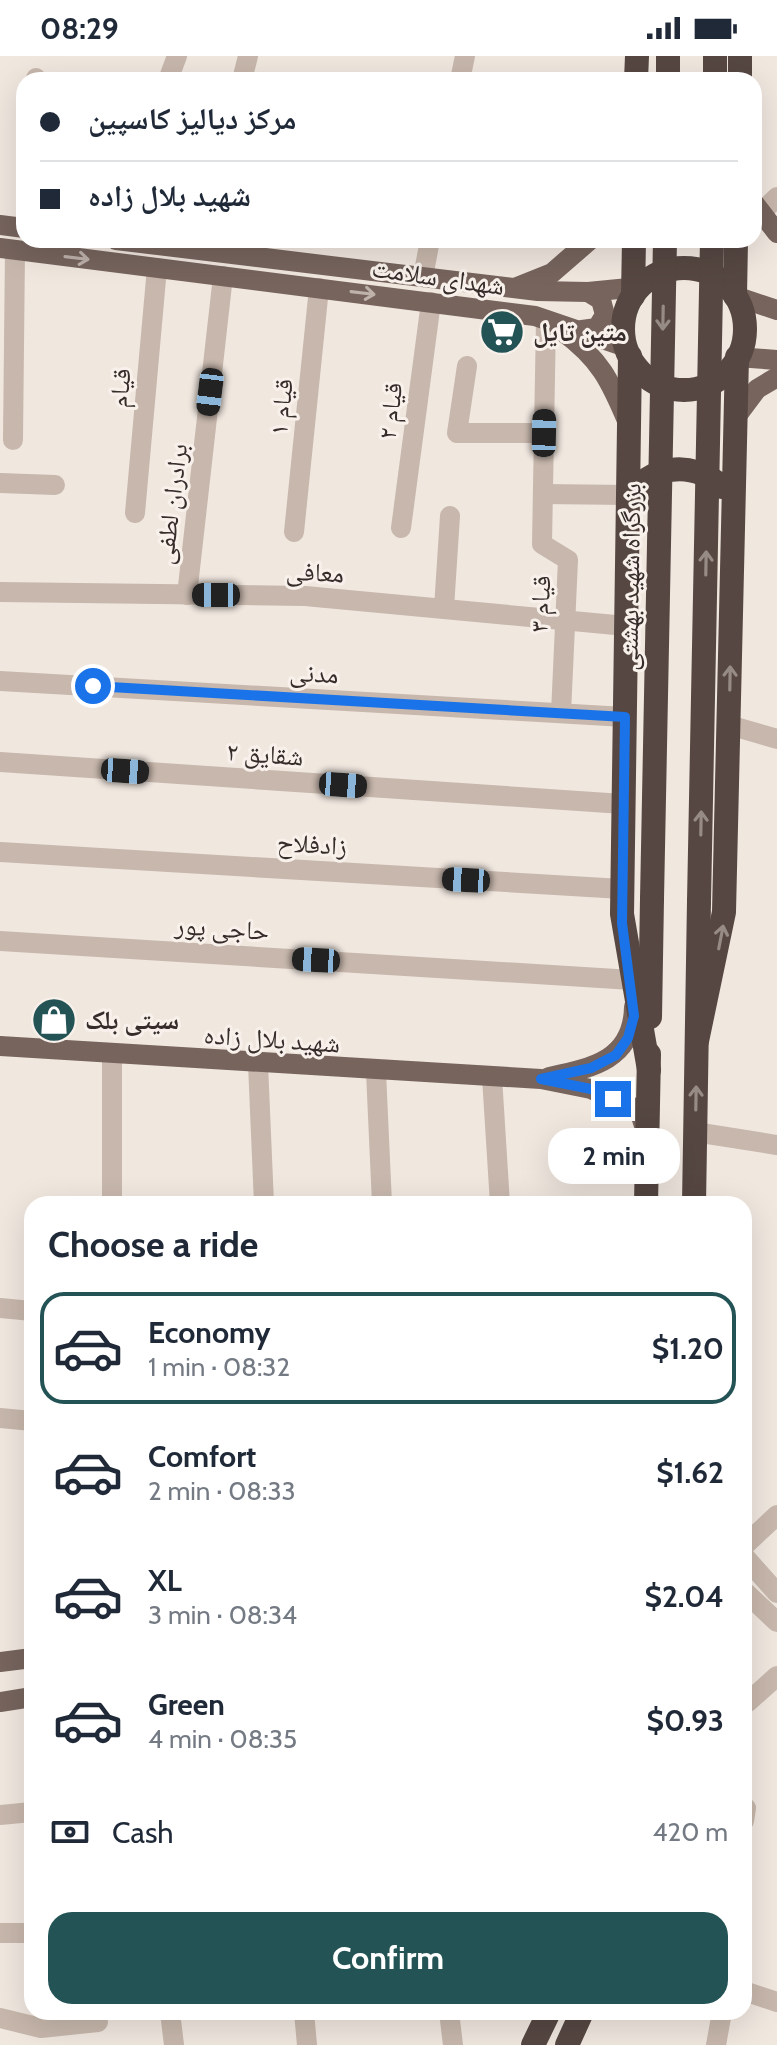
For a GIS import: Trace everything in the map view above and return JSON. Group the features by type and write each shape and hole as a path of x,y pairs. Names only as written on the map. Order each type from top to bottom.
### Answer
{"highway":[{"path":"634,248 636,292 624,320 628,352 629,427 622,889 623,931 649,1070"},
{"name":"بزرگراه شهید بهشتی","path":"646,1196 665,248"},
{"path":"694,1196 712,248"},
{"path":"697,1041 723,926 737,357 744,326 735,296 736,248"},
{"path":"636,292 661,272 687,268 717,278 735,296"},
{"path":"628,352 651,380 681,389 716,380 737,357"},
{"path":"628,498 650,477 683,469 715,480 734,505"},
{"path":"533,2045 545,2020"},
{"path":"567,2045 578,2020"}],"main road":[{"path":"762,213 777,233"},
{"name":"شهدای سلامت","path":"182,248 515,288 636,292"},
{"path":"515,288 552,273 581,248"},
{"name":"شهدای سلامت","path":"7,249 431,302 547,321 582,330 628,352"},
{"path":"582,330 597,328 605,315 601,300 588,292"},
{"path":"735,296 777,310"},
{"path":"547,321 587,350 609,376 629,427"},
{"path":"737,357 777,360"},
{"path":"736,417 757,389 777,377"},
{"name":"شهید بلال زاده","path":"541,1079 591,1068 616,1055 628,1038 634,1016 632,980"},
{"name":"شهید بلال زاده","path":"0,1046 376,1072 541,1079 591,1089 634,1108 640,1113 647,1137"},
{"path":"0,1662 24,1659"},
{"path":"0,1702 24,1698"}],"street":[{"path":"423,277 428,248"},
{"path":"7,249 13,440"},
{"name":"قیام","path":"135,513 157,268"},
{"name":"برادران لطفی","path":"187,595 223,276"},
{"name":"قیام ۱","path":"294,532 319,288"},
{"name":"قیام ۲","path":"401,528 431,302"},
{"name":"قیام ۳","path":"547,321 542,544 568,560 561,713"},
{"path":"467,366 457,433 544,433"},
{"path":"0,483 55,485"},
{"path":"543,494 628,498"},
{"path":"444,608 450,516"},
{"name":"معافی","path":"0,592 305,596 626,626"},
{"name":"مدنی","path":"0,681 625,717"},
{"path":"729,725 777,739"},
{"name":"شقایق ۲","path":"0,762 623,804"},
{"name":"زادفلاح","path":"0,852 622,889"},
{"name":"حاجی پور","path":"0,941 632,980"},
{"path":"112,1054 112,1196"},
{"path":"258,1064 264,1196"},
{"path":"376,1072 382,1196"},
{"path":"492,1077 499,1196"},
{"path":"695,1132 777,1145"},
{"path":"0,1308 24,1310"},
{"path":"0,1418 24,1420"},
{"path":"752,1538 777,1515"},
{"path":"752,1565 777,1593"},
{"path":"752,1599 777,1622"},
{"path":"752,1698 777,1676"},
{"path":"0,1815 24,1813"},
{"path":"0,1933 24,1933"},
{"path":"752,1994 777,2002"},
{"path":"0,2018 41,2028 98,2022"},
{"path":"171,2020 174,2045"},
{"path":"305,2020 307,2045"},
{"path":"450,2020 453,2045"},
{"path":"716,2045 721,2020"}],"place":[{"name":"متین تایل","path":"502,332"},
{"name":"سیتی بلک","path":"54,1020"}],"route":[{"path":"93,686 625,717 622,923 632,980 634,1016 628,1038 616,1055 598,1066 541,1079 591,1089 613,1099"}]}
